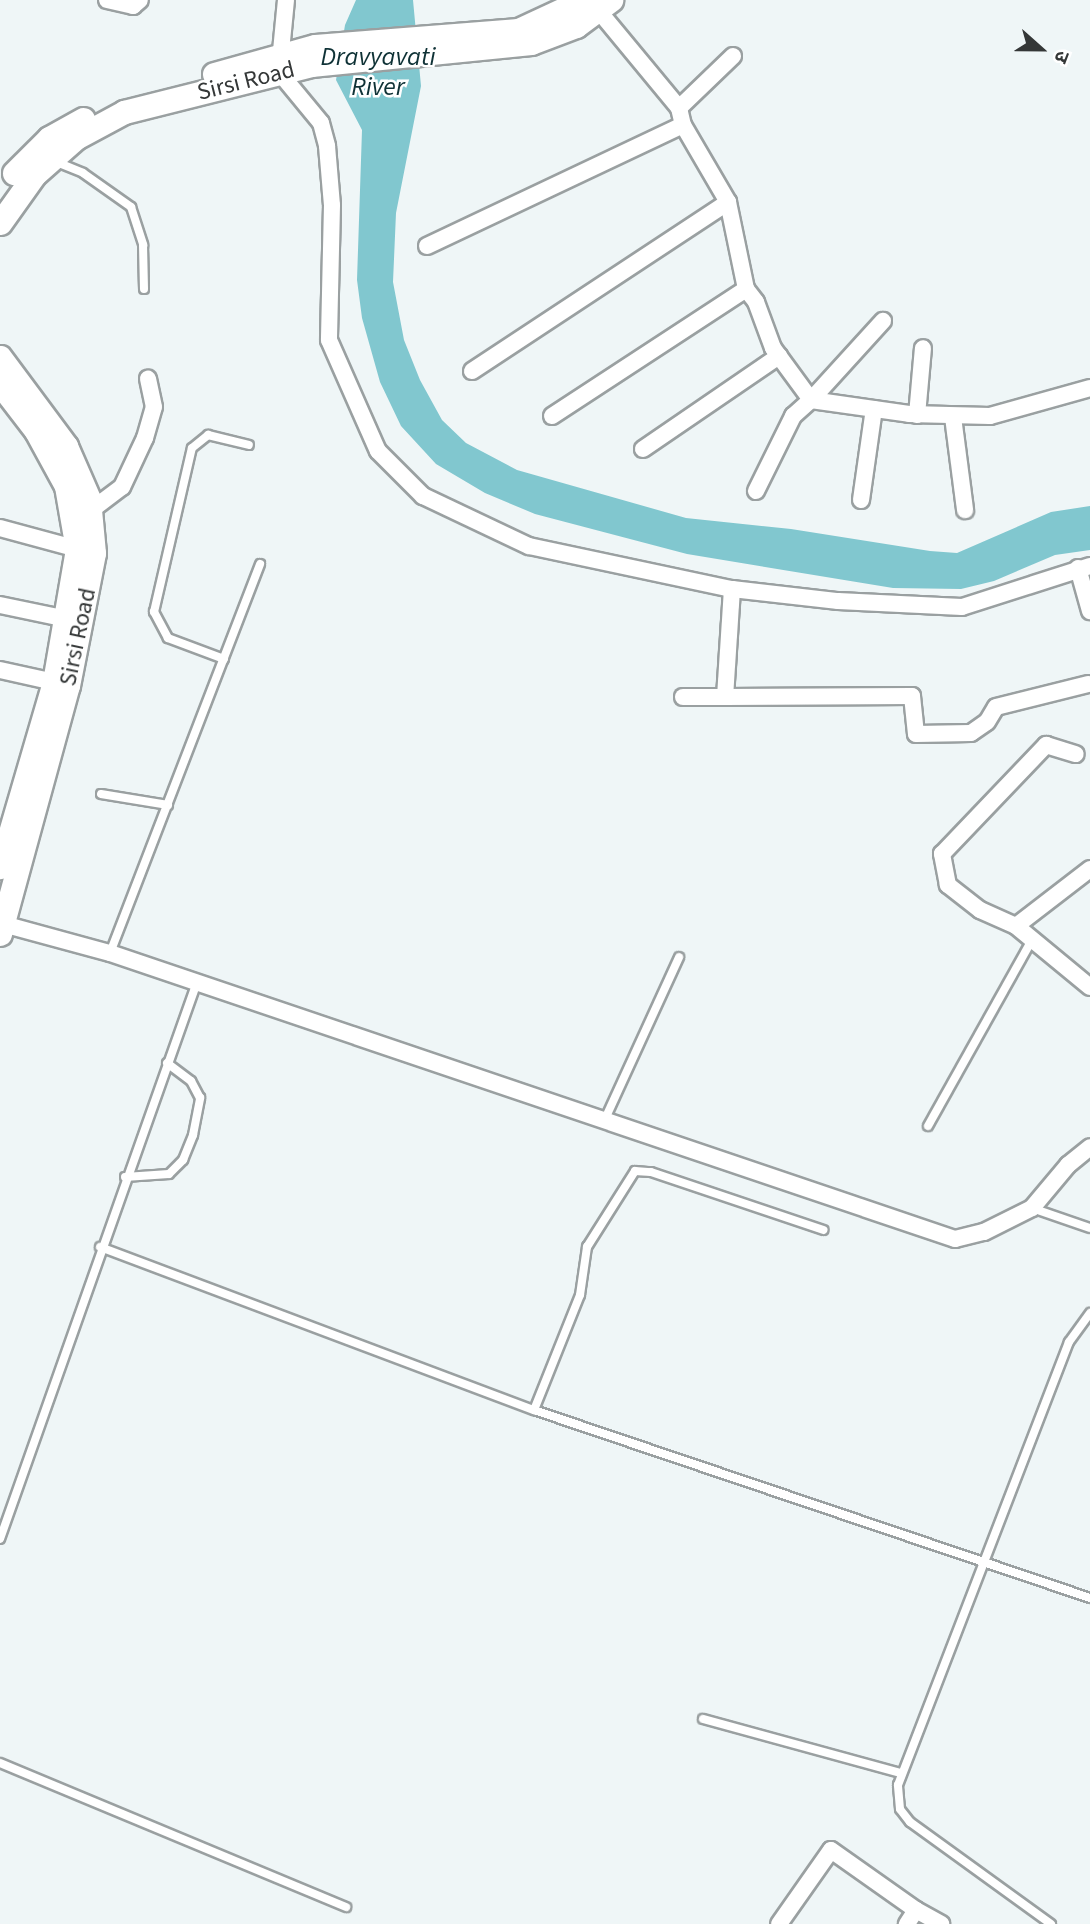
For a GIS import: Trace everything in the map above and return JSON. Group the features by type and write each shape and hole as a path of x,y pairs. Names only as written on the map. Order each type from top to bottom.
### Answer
{"street":[{"path":"107,0 133,6 140,0"},
{"path":"286,0 279,63 321,122 332,205 327,266 329,340 378,451 423,496 529,546 732,589 962,607 1084,567 1090,611"},
{"path":"597,3 679,108 683,125 727,202 746,289 756,302 779,356 811,400 917,415 990,416 1090,388"},
{"name":"Sirsi Road","path":"1,209 49,138 101,108 313,56 451,44 531,43 576,26 597,3"},
{"path":"679,108 733,55"},
{"name":"Sirsi Road","path":"1,209 76,138 124,112 279,63"},
{"path":"427,246 683,125"},
{"path":"472,371 727,202"},
{"path":"552,416 746,289"},
{"path":"756,491 793,416 883,321"},
{"path":"917,415 923,348"},
{"path":"643,449 779,356"},
{"name":"Sirsi Road","path":"0,357 66,446 90,511 83,622 17,808 1,929"},
{"path":"90,511 122,487 145,438 155,407 148,379"},
{"name":"Sirsi Road","path":"0,384 36,431 66,486 86,551 66,619 54,682 0,867"},
{"path":"861,500 874,409"},
{"path":"953,417 965,510"},
{"path":"0,528 86,551"},
{"path":"725,697 732,589"},
{"path":"0,605 66,619"},
{"path":"0,670 54,682"},
{"path":"683,696 912,696 916,734 971,733 987,722 996,707 1087,684"},
{"path":"1076,754 1046,745 942,854 948,885 979,910 1016,926 1090,987"},
{"path":"1016,926 1090,869"},
{"path":"1,929 110,953 955,1239 984,1232 1032,1209 1068,1165 1090,1147"},
{"path":"779,1924 831,1850 911,1917 941,1924"}],"lane":[{"path":"51,160 83,173 131,207 144,245 144,289"},
{"path":"224,659 168,638 154,612 197,440 208,435 249,445"},
{"path":"110,953 260,564"},
{"path":"101,794 168,805"},
{"path":"928,1126 1032,940"},
{"path":"605,1119 679,957"},
{"path":"0,1539 100,1247 197,982"},
{"path":"125,1177 169,1174 183,1160 193,1135 200,1098 191,1081 167,1063"},
{"path":"534,1409 580,1295 587,1247 635,1171 651,1171 823,1230"},
{"path":"1032,1209 1090,1228"},
{"path":"100,1247 534,1409 1090,1598"},
{"path":"1051,1924 910,1822 898,1799 901,1773 986,1564 1069,1342 1090,1313"},
{"path":"703,1719 901,1773"},
{"path":"0,1763 346,1907"}],"water":[{"name":"Dravyavati River","path":"356,0 413,0 421,86 396,213 393,282 404,340 420,380 442,420 466,443 517,470 686,518 791,529 930,551 957,553 1051,512 1090,506 1090,550 1055,555 994,581 961,589 893,588 687,554 535,514 485,493 436,464 401,426 380,382 362,318 357,280 362,130 336,80 345,25"}]}
